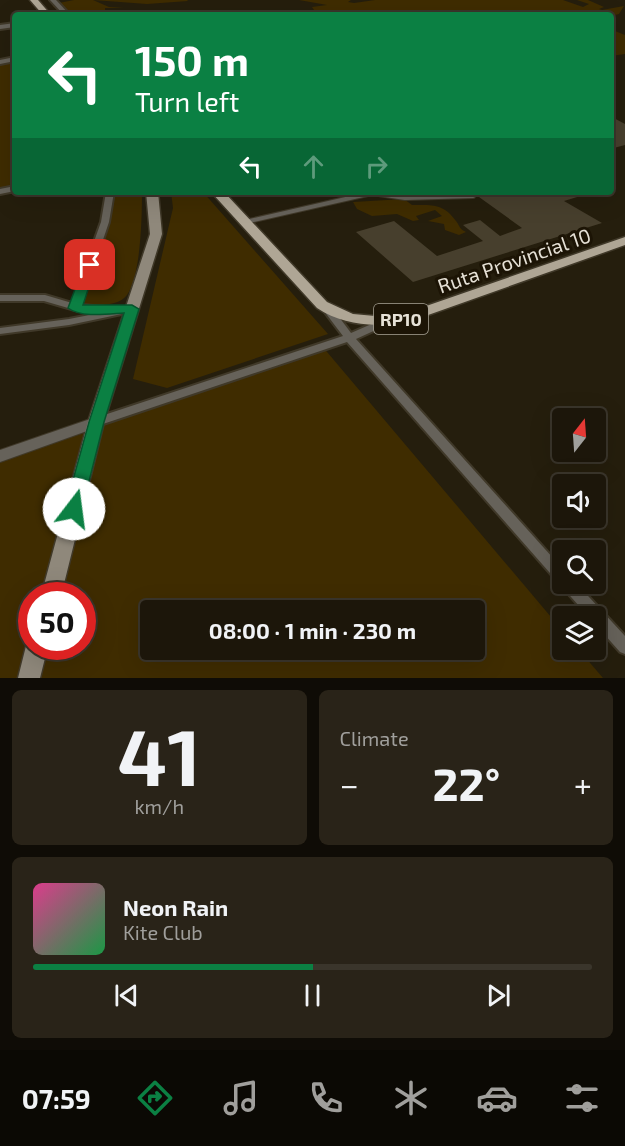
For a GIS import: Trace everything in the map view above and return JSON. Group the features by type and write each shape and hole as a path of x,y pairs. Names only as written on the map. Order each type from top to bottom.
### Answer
{"main road":[{"path":"34,0 44,12"},
{"path":"55,582 96,422 156,234 152,195"},
{"path":"220,195 330,311"},
{"name":"Ruta Provincial 10","path":"330,311 366,321 409,318 625,241"},
{"path":"29,678 34,660"}],"street":[{"path":"53,0 64,12"},
{"path":"0,200 2,191"},
{"path":"75,308 105,222 110,195"},
{"path":"0,298 45,298 75,308 96,310 132,309"},
{"path":"0,331 69,322 132,309"},
{"path":"330,311 358,349 552,566"},
{"path":"0,456 351,337 387,321"},
{"path":"577,594 625,647"}],"lane":[{"path":"245,222 360,195"},
{"path":"389,195 405,198 473,196"}],"shaded area":[{"path":"74,0 93,0 109,7 124,8 105,8 105,10 96,12 87,12 92,10 62,12 61,9 53,7 54,4"},
{"path":"93,0 187,0 188,1 147,4"},
{"path":"299,0 351,0 348,2 354,3 375,0 563,0 583,7 589,4 577,0 588,0 604,7 599,9 602,10 624,6 619,14 615,15 614,12 297,12 314,10 312,7 327,5"},
{"path":"614,31 625,35 625,54 614,56"},
{"path":"12,62 12,188 0,190 0,64"},
{"path":"115,195 142,195 140,245 132,286 127,295 119,301 101,305 83,303 83,297 110,225"},
{"path":"171,195 206,195 328,334 167,388 133,379 173,208"},
{"path":"404,199 412,205 431,205 442,208 466,232 459,235 445,230 444,224 428,221 442,216 435,210 416,216 419,220 413,221 397,214 372,216 357,209 353,202"},
{"path":"322,346 552,618 552,660 588,660 603,678 0,678 0,450"}],"building":[{"path":"614,118 625,124 625,145 614,148"},
{"path":"486,195 584,195 564,201 602,223 413,282 356,232 394,221 437,256 483,241 463,225 480,220 500,236 522,228 479,197"}],"route":[{"path":"74,509 96,422 132,309 75,308 90,265"}]}
